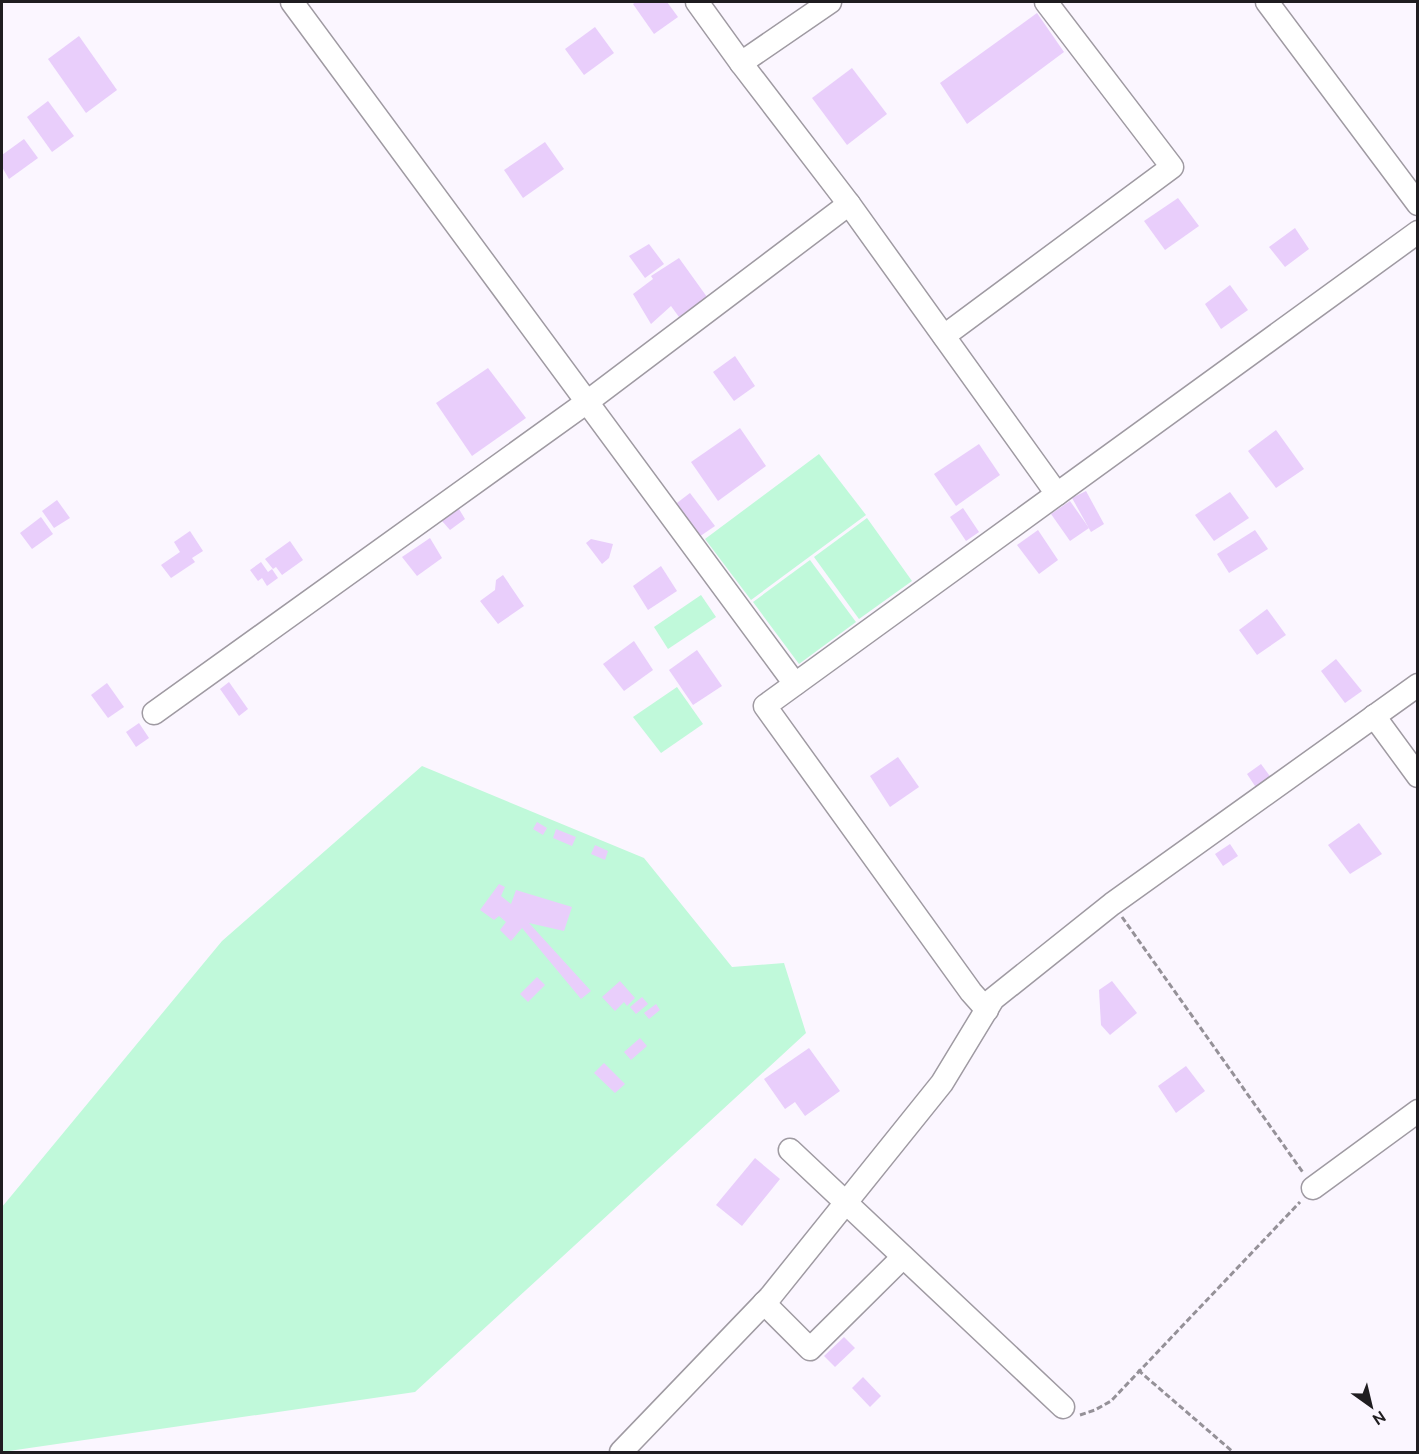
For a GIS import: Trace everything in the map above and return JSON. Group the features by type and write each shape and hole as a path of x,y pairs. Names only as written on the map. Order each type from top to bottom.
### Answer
{"street":[{"path":"292,2 795,684"},
{"path":"696,2 849,204 1057,494"},
{"path":"741,63 830,2"},
{"path":"944,336 1172,167 1046,2"},
{"path":"1267,2 1418,204"},
{"path":"154,713 587,402 849,204"},
{"path":"987,1010 971,992 765,706 1418,232"},
{"path":"621,1452 764,1303 942,1083 993,999 1112,904 1418,685"},
{"path":"1374,716 1418,776"},
{"path":"1314,1188 1418,1111"},
{"path":"790,1150 1063,1407"},
{"path":"764,1303 810,1349 903,1257"}],"path":[{"path":"1063,1407 1079,1415 1095,1410 1111,1401 1138,1370 1314,1188 1112,904"},
{"path":"1138,1370 1233,1452"}],"green space":[{"path":"819,454 866,515 751,600 705,539"},
{"path":"867,518 912,581 859,619 814,557"},
{"path":"810,560 856,622 799,664 753,602"},
{"path":"701,595 716,617 668,649 654,627"},
{"path":"677,687 703,724 661,753 633,717"},
{"path":"422,766 644,858 732,967 784,963 806,1033 415,1392 2,1452 2,1207 222,941"}],"building":[{"path":"636,2 667,2 678,17 654,34 633,4"},
{"path":"1037,13 1064,52 967,124 940,83"},
{"path":"595,27 614,53 584,75 565,49"},
{"path":"79,36 117,90 86,113 48,59"},
{"path":"852,68 887,114 847,145 812,98"},
{"path":"48,101 74,136 52,152 27,117"},
{"path":"24,139 38,158 9,179 2,167 2,155"},
{"path":"545,142 564,169 523,198 504,170"},
{"path":"1178,198 1199,226 1165,250 1144,221"},
{"path":"1295,228 1309,249 1285,267 1269,247"},
{"path":"649,244 664,264 645,278 629,256"},
{"path":"679,258 707,297 679,317 671,306 651,324 633,294 653,279 651,276"},
{"path":"1230,285 1248,310 1221,329 1205,304"},
{"path":"735,356 755,386 734,401 713,372"},
{"path":"488,368 526,418 472,456 436,403"},
{"path":"740,428 766,466 718,501 691,462"},
{"path":"1276,430 1304,469 1276,488 1248,451"},
{"path":"979,444 1000,475 956,506 934,474"},
{"path":"1086,491 1104,524 1091,532 1072,498"},
{"path":"1230,492 1249,518 1214,541 1195,515"},
{"path":"690,493 715,526 696,539 673,506"},
{"path":"57,500 70,518 54,528 42,511"},
{"path":"1070,501 1089,528 1070,541 1051,514"},
{"path":"963,508 979,532 966,541 950,517"},
{"path":"459,509 465,519 450,530 442,521"},
{"path":"41,517 53,534 32,549 20,533"},
{"path":"1038,530 1058,560 1039,574 1017,545"},
{"path":"1255,530 1268,549 1229,573 1217,554"},
{"path":"190,531 203,551 192,558 195,562 171,578 161,565 180,552 174,542"},
{"path":"430,538 442,558 417,576 402,557"},
{"path":"591,539 613,544 609,558 602,564 586,543"},
{"path":"290,541 303,560 282,575 265,559"},
{"path":"261,562 268,572 272,569 278,578 267,586 262,578 258,581 250,570"},
{"path":"661,566 677,591 648,610 633,586"},
{"path":"503,575 524,606 498,624 480,601 495,590 496,580"},
{"path":"1267,609 1286,635 1257,655 1239,630"},
{"path":"634,641 653,670 624,691 603,664"},
{"path":"697,650 722,686 693,705 669,670"},
{"path":"1336,659 1362,691 1345,703 1321,671"},
{"path":"229,682 248,709 239,716 220,689"},
{"path":"107,683 124,707 108,718 91,695"},
{"path":"139,723 149,738 136,747 126,732"},
{"path":"898,757 919,787 890,807 870,776"},
{"path":"1261,764 1272,779 1257,789 1247,774"},
{"path":"537,822 547,828 543,835 533,829"},
{"path":"1359,823 1382,854 1350,874 1328,845"},
{"path":"556,829 576,837 572,846 553,838"},
{"path":"1230,844 1238,856 1223,866 1215,854"},
{"path":"595,845 608,851 605,860 591,854"},
{"path":"499,884 505,887 501,896 511,904 516,890 572,907 564,931 529,923 591,991 581,999 522,928 511,941 500,930 506,922 499,916 494,920 480,910"},
{"path":"537,977 545,985 528,1002 520,994"},
{"path":"620,981 635,998 627,1006 624,1002 615,1011 602,997"},
{"path":"1112,981 1137,1013 1110,1035 1101,1025 1099,990"},
{"path":"642,997 648,1004 636,1014 630,1007"},
{"path":"656,1004 660,1010 649,1019 644,1013"},
{"path":"640,1038 647,1046 631,1060 624,1052"},
{"path":"809,1048 840,1091 805,1116 795,1102 785,1109 764,1079"},
{"path":"604,1063 625,1084 615,1093 594,1073"},
{"path":"1186,1066 1205,1091 1176,1113 1158,1086"},
{"path":"755,1158 780,1179 742,1226 716,1205"},
{"path":"844,1337 855,1348 835,1367 824,1356"},
{"path":"863,1377 881,1396 870,1407 852,1388"}]}
